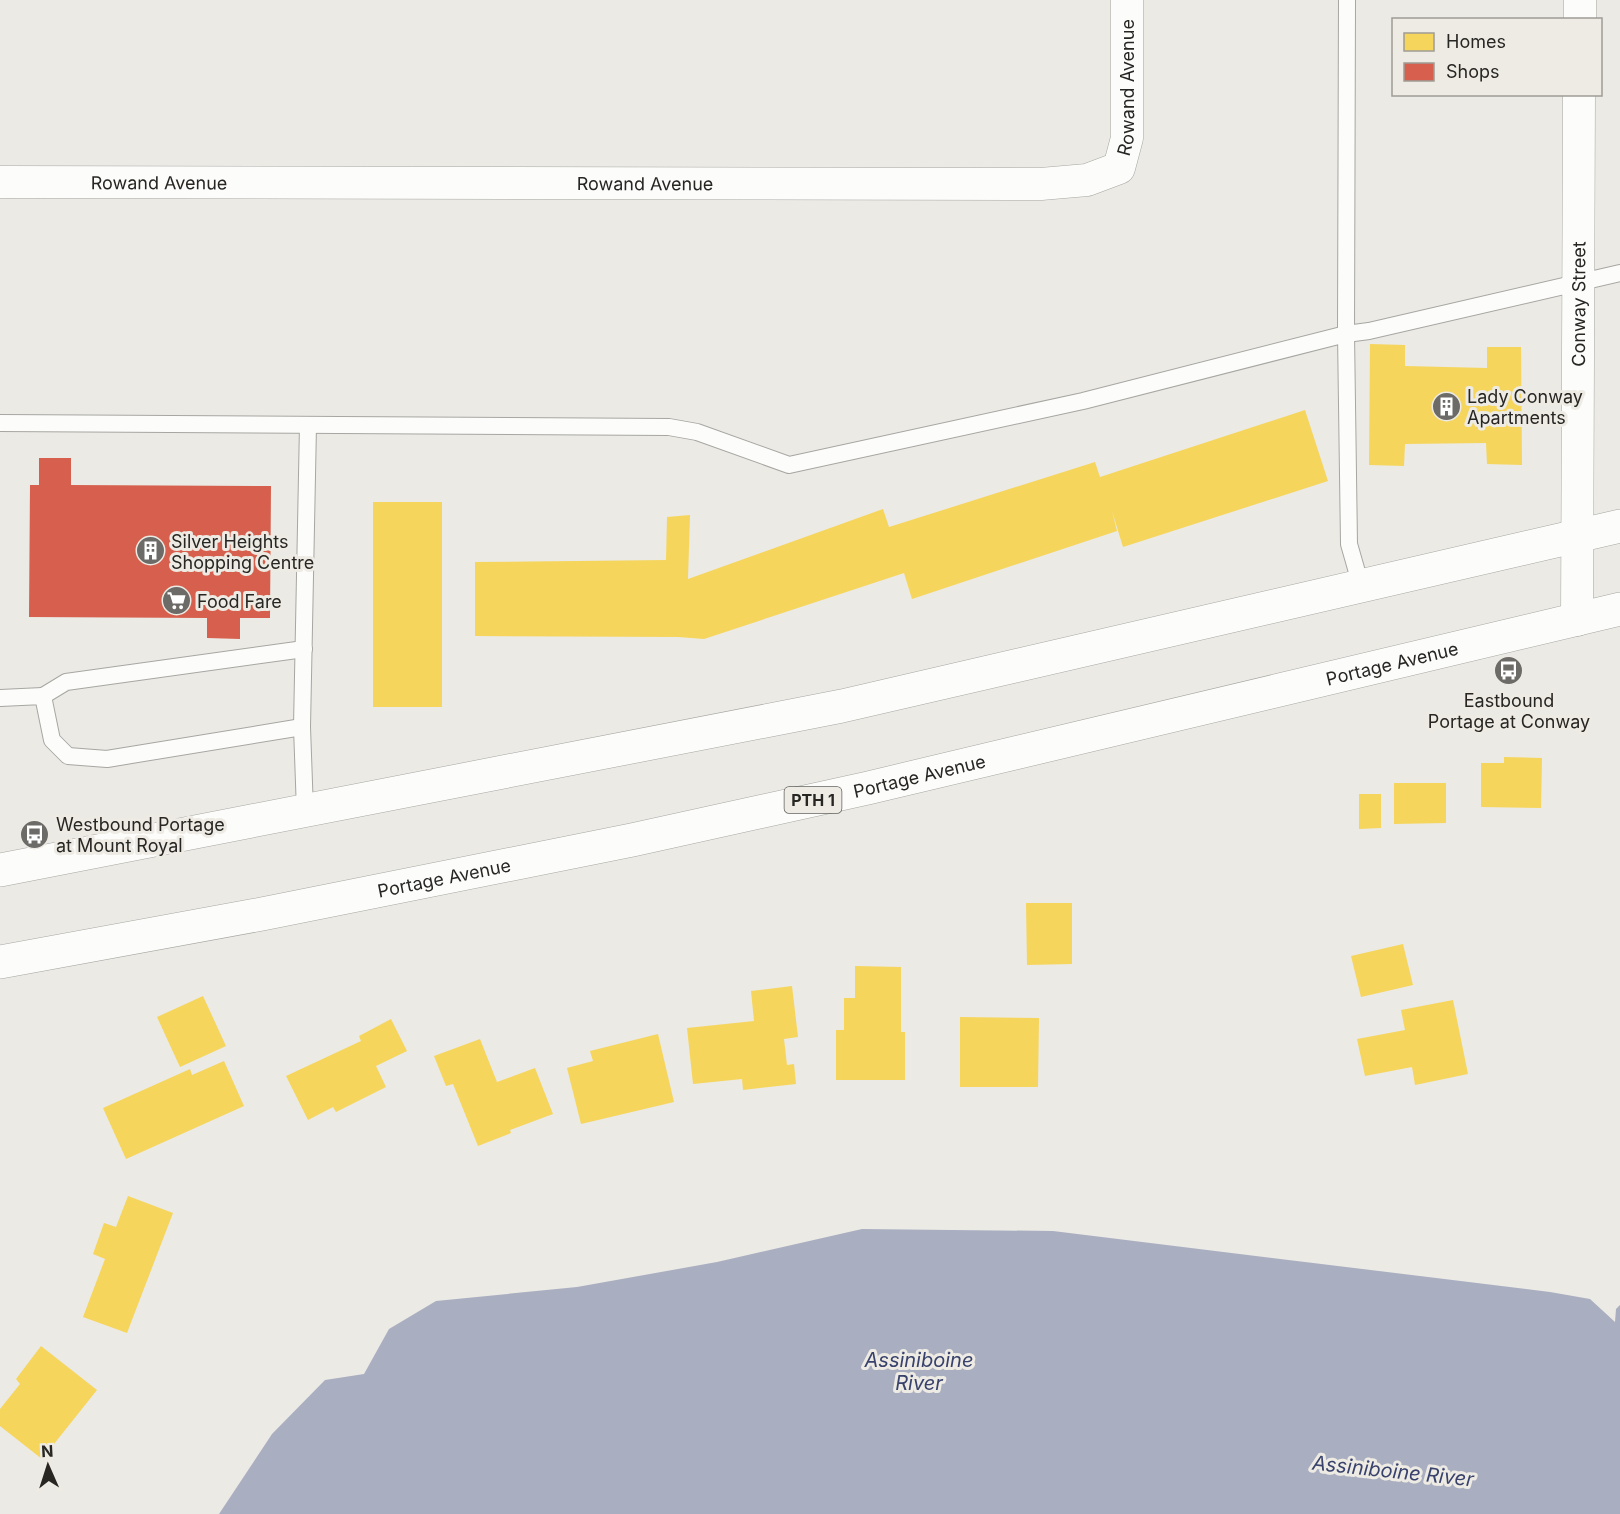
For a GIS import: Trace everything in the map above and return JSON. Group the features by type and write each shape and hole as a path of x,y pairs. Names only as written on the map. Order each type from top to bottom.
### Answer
{"highway":[{"path":"0,870 843,706 1620,526"},
{"name":"Portage Avenue","path":"0,962 207,924 632,840 868,788 1620,609"}],"street":[{"name":"Rowand Avenue","path":"0,182 1041,184 1087,180 1119,168 1127,138 1127,0"},
{"path":"1580,0 1580,18"},
{"name":"Conway Street","path":"1577,620 1579,96"}],"lane":[{"path":"1347,0 1346,334 1349,543 1361,586"},
{"path":"0,423 669,427 697,432 789,465 1083,401 1346,334 1369,331 1620,273"},
{"path":"304,811 302,727 308,425"},
{"path":"0,698 43,696 66,682 304,649"},
{"path":"43,696 52,740 68,756 107,759 302,727"}],"water":[{"name":"Assiniboine River","path":"862,1229 1053,1231 1550,1292 1590,1299 1615,1322 1616,1309 1620,1305 1620,1514 219,1514 272,1434 325,1380 364,1374 389,1329 436,1301 577,1287 717,1262"}],"building: Homes":[{"name":"Lady Conway Apartments","path":"1370,344 1405,345 1405,366 1487,368 1487,347 1521,347 1522,465 1487,464 1486,443 1405,444 1404,466 1369,465"},
{"path":"1305,410 1328,481 1123,547 1112,511 1117,531 912,599 904,573 704,639 475,636 475,562 666,560 667,517 690,515 688,579 883,509 889,527 1095,462 1100,477"},
{"path":"373,502 442,502 442,707 373,707"},
{"path":"1504,757 1542,758 1541,808 1481,807 1481,763 1504,763"},
{"path":"1394,783 1446,783 1446,823 1394,824"},
{"path":"1359,794 1381,794 1381,828 1359,829"},
{"path":"1026,903 1072,903 1072,964 1027,965"},
{"path":"1403,944 1413,985 1361,997 1351,956"},
{"path":"855,966 901,967 901,1032 905,1032 905,1080 836,1080 836,1030 844,1030 844,998 855,998"},
{"path":"792,986 798,1037 784,1039 787,1065 794,1064 796,1084 743,1090 742,1079 693,1084 687,1028 754,1021 751,991"},
{"path":"203,996 226,1046 180,1067 157,1017"},
{"path":"1453,1000 1468,1074 1415,1085 1412,1067 1365,1076 1357,1039 1405,1030 1401,1010"},
{"path":"960,1017 1039,1018 1038,1087 960,1087"},
{"path":"391,1019 407,1051 376,1066 386,1087 336,1112 333,1107 308,1120 286,1076 361,1041 359,1036"},
{"path":"658,1034 674,1102 581,1124 567,1068 593,1061 590,1051"},
{"path":"480,1039 497,1082 535,1068 553,1114 510,1130 511,1133 478,1146 453,1084 446,1086 434,1056"},
{"path":"224,1061 244,1106 126,1159 103,1108 190,1069 192,1075"},
{"path":"128,1196 173,1213 127,1333 83,1317 105,1259 93,1254 104,1223 116,1227"},
{"path":"41,1346 97,1390 42,1459 0,1426 0,1409 20,1384 16,1379"}],"building: Shops":[{"name":"Silver Heights Shopping Centre","path":"39,458 71,458 71,485 271,486 270,618 240,618 240,639 207,638 207,618 29,617 30,485 39,485"}],"place":[{"name":"Lady Conway Apartments","path":"1446,406"},
{"name":"Silver Heights Shopping Centre","path":"150,551"},
{"name":"Food Fare","path":"176,601"},
{"name":"Eastbound Portage at Conway","path":"1509,671"},
{"name":"Westbound Portage at Mount Royal","path":"35,834"}]}
